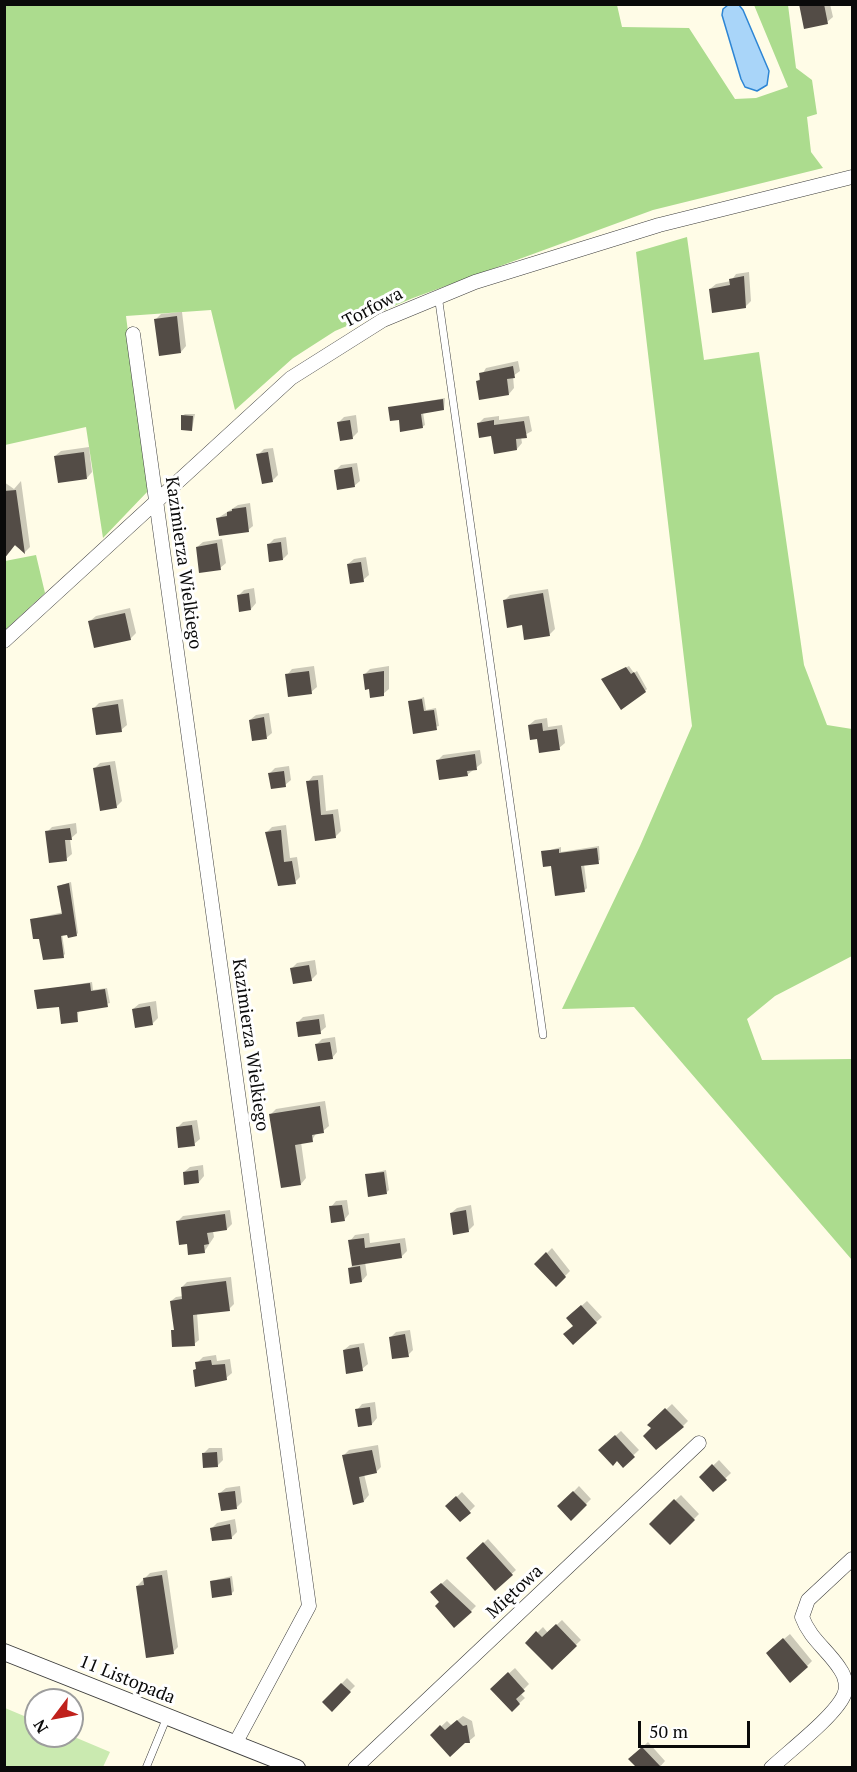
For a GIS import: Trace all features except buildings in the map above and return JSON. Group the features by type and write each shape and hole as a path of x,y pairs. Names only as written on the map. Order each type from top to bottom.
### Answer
{"street":[{"name":"Torfowa","path":"4,640 291,378 382,320 438,295 659,225 852,177"},
{"name":"Kazimierza Wielkiego","path":"133,334 309,1606 235,1744"},
{"name":"Miętowa","path":"356,1767 699,1443"},
{"path":"771,1767 836,1707 844,1695 846,1684 842,1671 812,1638 802,1617 808,1600 852,1559"},
{"name":"11 Listopada","path":"4,1652 297,1767"}],"lane":[{"path":"438,295 543,1035"},
{"path":"146,1767 168,1717"}],"green space":[{"path":"5,5 617,5 622,27 689,28 735,99 756,98 788,87 754,5 788,5 796,68 812,80 817,114 807,117 811,152 823,168 653,210 413,298 335,331 293,358 235,410 211,310 126,316 148,491 103,538 86,427 5,445"},
{"path":"687,237 704,360 759,352 804,665 827,725 852,729 852,956 775,996 747,1019 762,1060 852,1059 852,1260 634,1007 562,1009 640,846 692,726 636,252"},
{"path":"36,555 45,593 5,630 5,561"},
{"path":"5,1708 24,1716 24,1748 84,1748 84,1741 110,1752 103,1767 5,1767"}],"water":[{"path":"728,5 739,5 743,10 769,71 767,85 757,91 745,87 741,79 722,15 723,9"}]}
